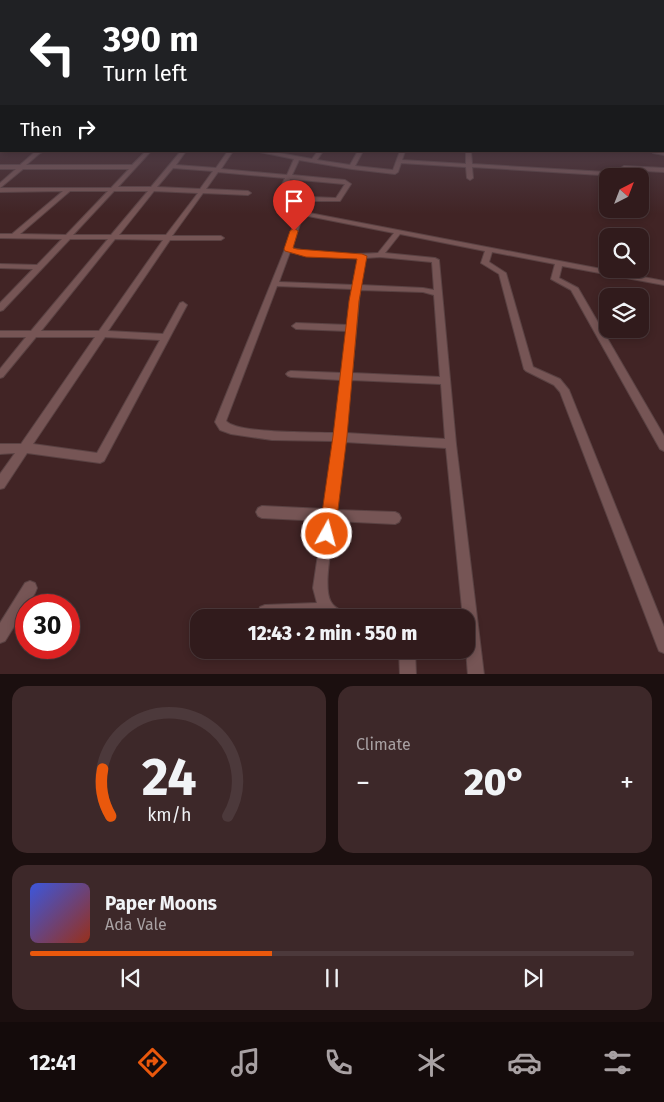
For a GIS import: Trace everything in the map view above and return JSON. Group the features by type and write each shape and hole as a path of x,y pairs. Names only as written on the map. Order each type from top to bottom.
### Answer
{"street":[{"path":"0,186 38,152"},
{"path":"0,308 148,152"},
{"path":"0,375 183,152"},
{"path":"0,484 200,190 218,170 230,152"},
{"path":"313,161 320,152"},
{"path":"352,167 360,152"},
{"path":"279,153 313,161 395,172 403,152"},
{"path":"468,152 470,178"},
{"path":"655,152 664,153"},
{"path":"283,189 297,158"},
{"path":"400,161 623,175 626,174 624,168 664,170"},
{"path":"172,166 344,181 348,184 340,198 334,200 305,200 288,249 220,422 224,427 231,430 272,436 340,436 451,444"},
{"path":"0,167 134,167"},
{"path":"0,190 153,189 248,193"},
{"path":"14,236 68,190"},
{"path":"300,213 664,283"},
{"path":"380,256 398,232"},
{"path":"0,236 221,238"},
{"path":"288,249 306,254 435,260 451,444 476,674"},
{"path":"490,249 485,263 502,273 529,370 557,382 564,390 664,646"},
{"path":"326,609 322,600 320,588 340,436 356,288 362,256"},
{"path":"559,263 556,279 574,288 664,446"},
{"path":"0,266 38,266"},
{"path":"274,284 423,290 438,293"},
{"path":"0,449 25,448 100,458 183,305"},
{"path":"296,326 351,328"},
{"path":"0,334 101,334 165,337"},
{"path":"291,374 446,381"},
{"path":"262,512 394,518"},
{"path":"0,636 30,588"},
{"path":"407,659 408,674"}],"route":[{"path":"294,231 288,249 306,254 362,256 354,301 340,436 327,534"}]}
